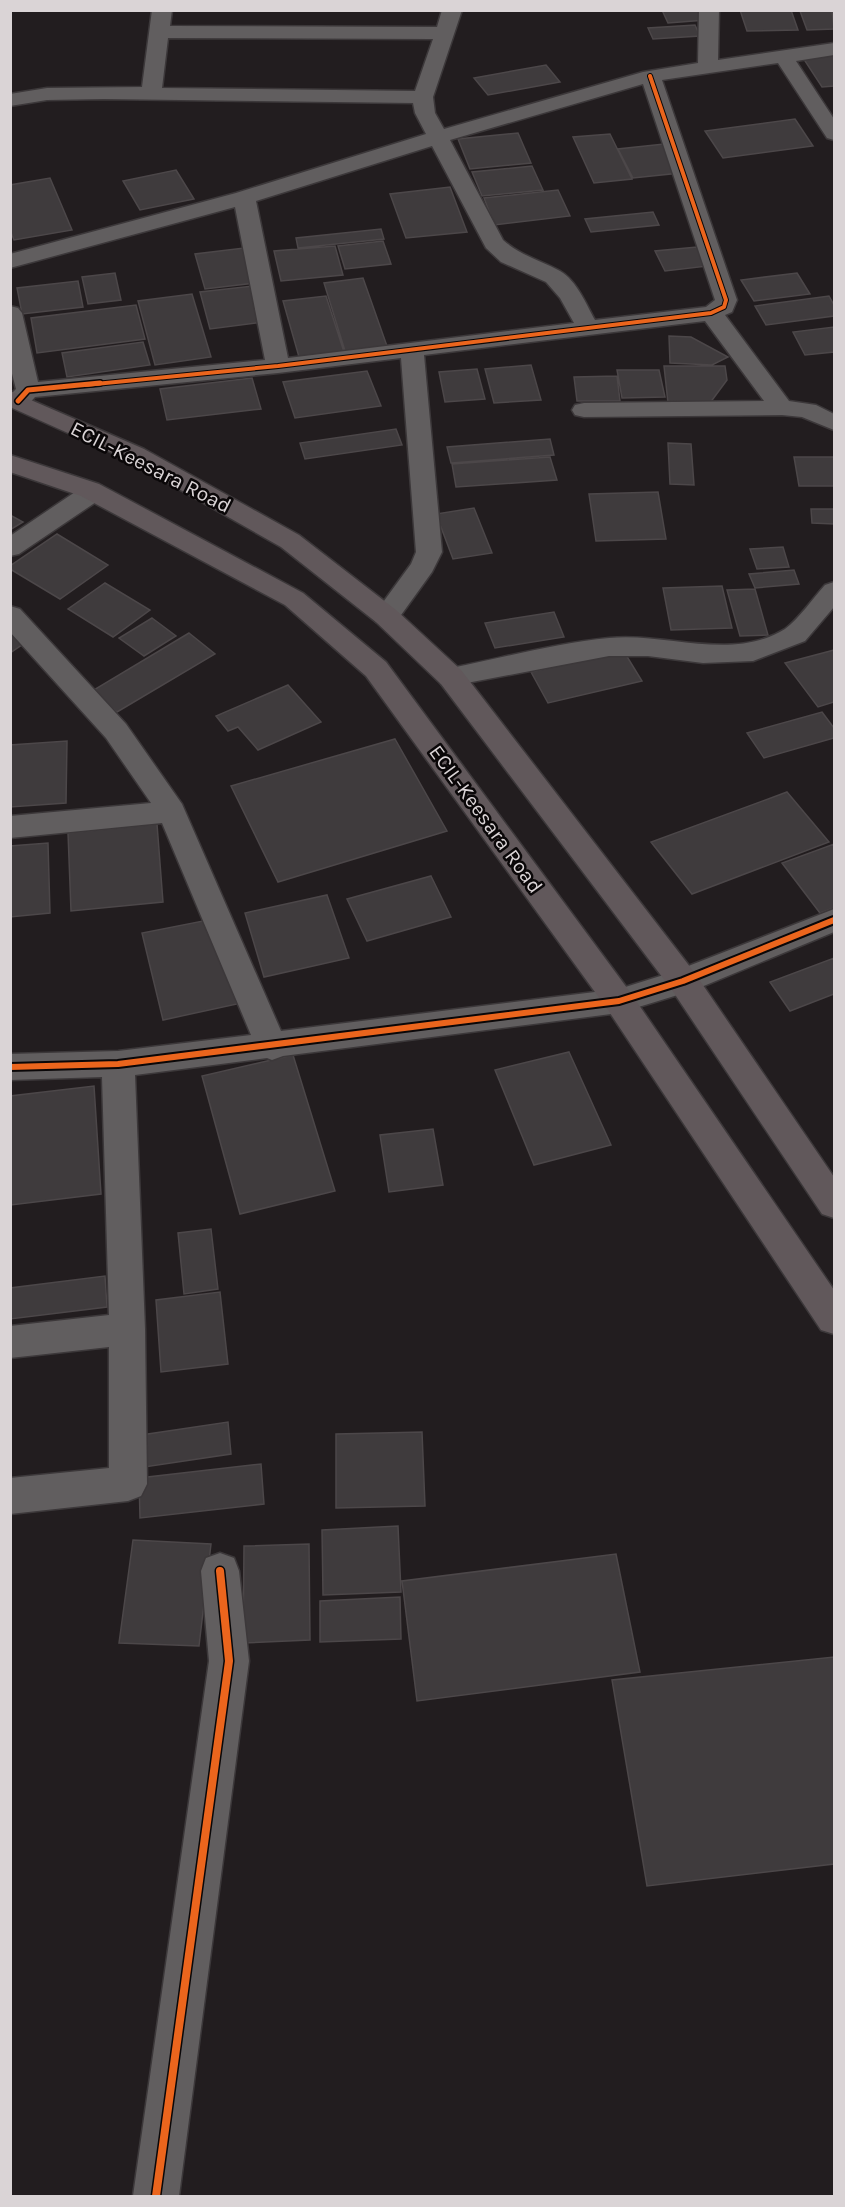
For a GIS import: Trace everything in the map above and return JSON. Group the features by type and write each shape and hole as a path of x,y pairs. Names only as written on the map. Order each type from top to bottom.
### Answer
{"main road":[{"name":"ECIL-Keesara Road","path":"19,396 135,454 290,540 386,616 451,677 683,981 834,1204"},
{"name":"ECIL-Keesara Road","path":"10,463 93,492 294,598 376,669 619,1001 834,1319"}],"street":[{"path":"151,93 162,10"},
{"path":"452,10 423,97 425,113 440,137 494,243 508,257 554,277 570,295 588,328"},
{"path":"708,68 709,10"},
{"path":"159,32 445,33"},
{"path":"10,261 244,198 440,137 650,76 834,49"},
{"path":"784,57 833,129"},
{"path":"10,313 19,396 711,313 724,307 726,300 650,76"},
{"path":"10,100 47,94 151,93 423,97"},
{"path":"244,198 278,366"},
{"path":"711,313 782,408"},
{"path":"386,616 423,566 429,552 412,350"},
{"path":"584,410 782,408 807,410 834,423"},
{"path":"10,548 93,492"},
{"path":"451,677 609,647 648,647 703,654 753,652 795,635 834,591"},
{"path":"10,615 116,731 172,811 272,1047"},
{"path":"10,827 172,811"},
{"path":"10,1066 118,1064 272,1047 619,1001 683,981 834,920"},
{"path":"10,1496 128,1484 127,1329 118,1064"},
{"path":"10,1342 127,1329"},
{"path":"156,2196 229,1660 220,1571"}],"building":[{"path":"662,10 701,10 706,20 668,23"},
{"path":"740,10 791,10 798,30 747,31"},
{"path":"832,10 834,29 807,30 800,11"},
{"path":"695,25 700,36 653,39 648,28"},
{"path":"834,55 834,86 822,87 803,58"},
{"path":"546,65 560,82 488,95 474,78"},
{"path":"795,119 813,146 723,158 705,131"},
{"path":"518,133 531,163 470,169 458,139"},
{"path":"610,134 632,179 594,183 573,137"},
{"path":"664,144 680,173 633,178 618,149"},
{"path":"532,166 543,190 482,196 472,172"},
{"path":"176,170 194,199 140,210 123,181"},
{"path":"50,178 72,230 14,240 10,230 10,185"},
{"path":"450,187 467,232 406,238 390,194"},
{"path":"558,190 570,216 494,225 484,198"},
{"path":"653,212 659,225 591,232 585,219"},
{"path":"381,229 384,239 298,248 296,238"},
{"path":"383,241 391,264 345,269 338,246"},
{"path":"335,246 343,275 281,281 274,251"},
{"path":"697,247 708,266 665,271 655,251"},
{"path":"244,248 255,283 205,289 195,254"},
{"path":"115,273 121,300 88,304 82,277"},
{"path":"797,273 810,294 754,301 741,280"},
{"path":"363,278 387,346 345,351 324,283"},
{"path":"78,281 83,307 22,314 17,288"},
{"path":"253,286 263,322 210,329 200,292"},
{"path":"192,294 211,357 155,365 138,301"},
{"path":"326,296 344,352 299,357 283,301"},
{"path":"829,296 834,305 834,316 766,325 755,306"},
{"path":"136,305 145,339 37,353 31,318"},
{"path":"834,327 834,352 805,355 793,332"},
{"path":"669,336 691,337 728,357 712,365 670,363"},
{"path":"143,342 150,365 67,377 62,353"},
{"path":"531,365 541,400 494,403 485,369"},
{"path":"664,366 725,366 727,380 710,403 668,403"},
{"path":"477,369 485,399 445,402 439,372"},
{"path":"617,370 659,370 665,397 622,398"},
{"path":"367,371 381,406 295,418 283,382"},
{"path":"617,376 620,401 577,401 574,377"},
{"path":"252,378 261,409 167,420 160,389"},
{"path":"396,429 402,445 305,459 300,443"},
{"path":"550,439 554,455 451,463 447,447"},
{"path":"668,443 691,444 694,485 670,484"},
{"path":"550,457 557,480 456,487 452,464"},
{"path":"794,457 834,457 834,486 799,486"},
{"path":"658,492 666,539 596,541 589,494"},
{"path":"474,508 492,553 453,559 436,514"},
{"path":"811,509 834,509 834,524 812,523"},
{"path":"10,515 23,522 10,530"},
{"path":"57,534 108,565 60,599 10,569 10,566"},
{"path":"783,547 789,567 757,569 750,549"},
{"path":"794,570 799,584 755,588 749,574"},
{"path":"105,583 150,610 113,637 68,609"},
{"path":"722,586 732,628 671,630 663,588"},
{"path":"755,589 768,635 740,636 727,590"},
{"path":"554,612 564,637 495,648 485,623"},
{"path":"152,618 176,636 144,656 119,638"},
{"path":"10,629 29,640 10,653"},
{"path":"189,633 215,654 117,712 92,691"},
{"path":"623,650 642,681 548,703 531,672"},
{"path":"834,650 834,702 818,707 785,663"},
{"path":"288,685 321,722 258,750 238,727 228,731 216,716"},
{"path":"822,712 834,728 834,738 764,758 747,733"},
{"path":"395,739 447,831 278,882 231,786"},
{"path":"67,741 66,803 10,807 10,745"},
{"path":"787,792 829,842 692,894 651,842"},
{"path":"157,824 163,902 71,911 68,833"},
{"path":"48,843 50,913 10,917 10,846"},
{"path":"834,844 834,908 820,913 782,863"},
{"path":"431,876 451,917 367,941 347,899"},
{"path":"327,895 349,958 264,977 245,913"},
{"path":"213,919 237,1004 163,1020 142,933"},
{"path":"834,958 834,994 790,1011 770,982"},
{"path":"569,1052 611,1145 534,1165 495,1070"},
{"path":"293,1055 335,1191 240,1214 202,1076"},
{"path":"94,1086 101,1194 11,1205 10,1096"},
{"path":"433,1129 443,1185 389,1192 380,1135"},
{"path":"211,1229 218,1289 184,1294 178,1233"},
{"path":"105,1276 107,1307 10,1319 10,1288"},
{"path":"220,1292 228,1364 161,1372 156,1300"},
{"path":"228,1422 231,1454 131,1469 128,1437"},
{"path":"422,1432 425,1506 336,1508 336,1434"},
{"path":"261,1464 264,1504 140,1518 139,1478"},
{"path":"398,1526 401,1592 323,1595 322,1530"},
{"path":"133,1540 211,1544 199,1646 119,1643"},
{"path":"309,1544 310,1640 243,1643 244,1546"},
{"path":"616,1554 640,1672 417,1701 402,1581"},
{"path":"400,1597 401,1639 320,1642 320,1601"},
{"path":"834,1657 834,1864 647,1886 612,1680"}],"cycle path":[{"path":"18,401 28,390 278,366 711,313 724,307 726,300 650,76"},
{"path":"10,1067 118,1064 619,1001 683,981 834,920"},
{"path":"156,2196 229,1661 220,1571"}]}
